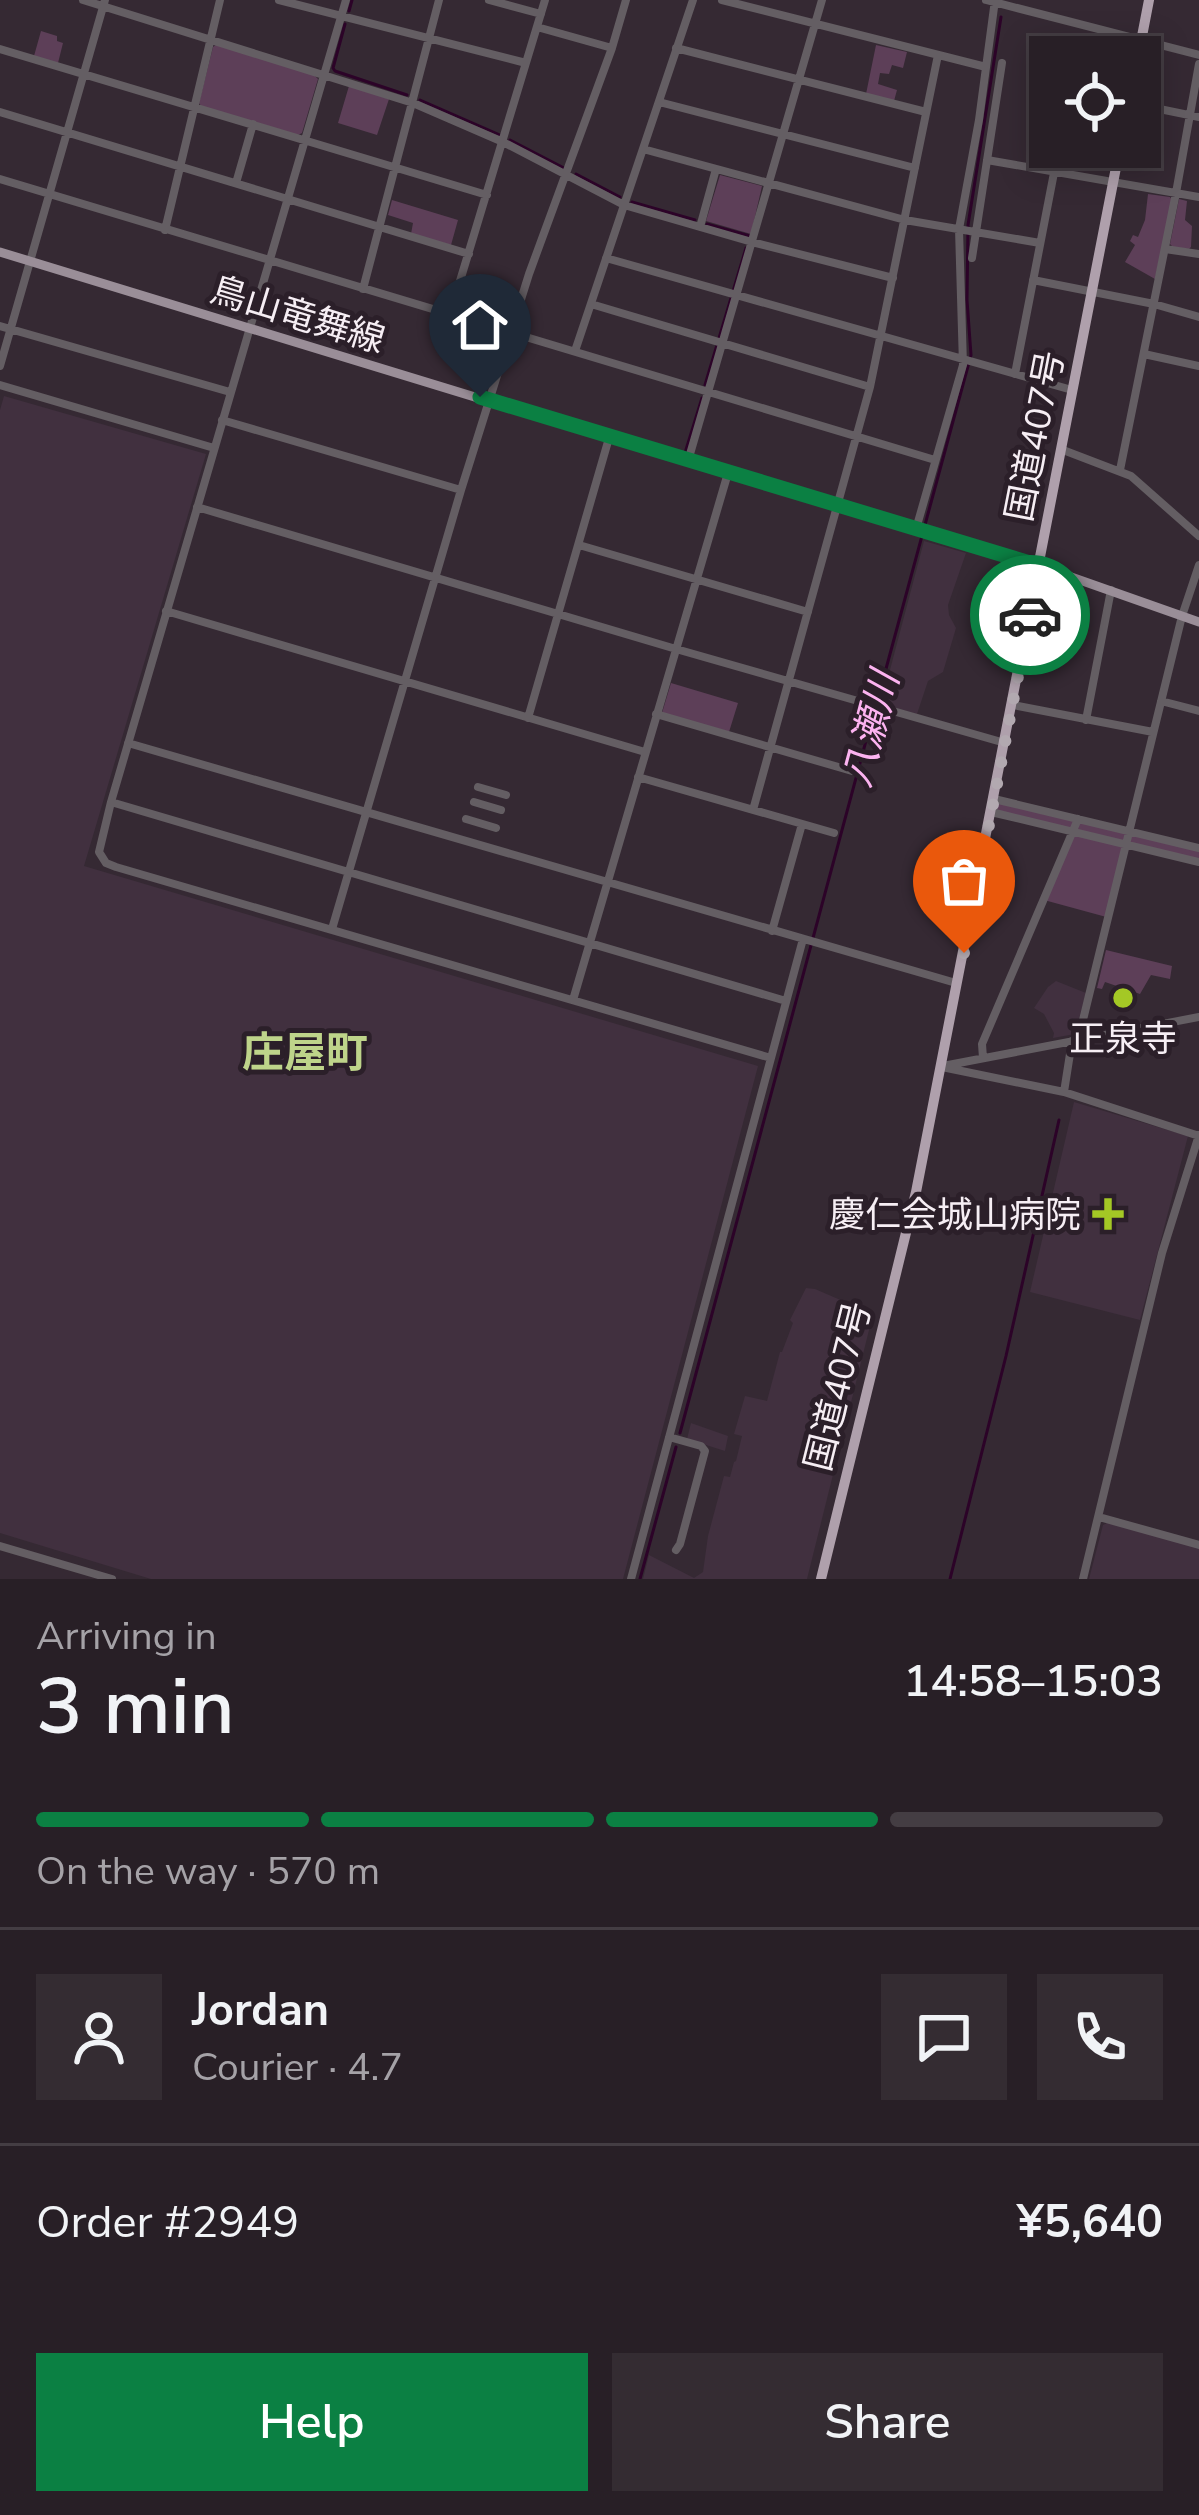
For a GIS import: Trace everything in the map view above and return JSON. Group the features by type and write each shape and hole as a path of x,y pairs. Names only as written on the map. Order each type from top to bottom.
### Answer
{"highway":[{"path":"1142,36 1149,0"},
{"name":"国道407号","path":"821,1579 916,1192 1116,168"}],"main road":[{"name":"鳥山竜舞線","path":"0,252 1040,566 1199,622"}],"street":[{"path":"82,0 104,3 413,103 502,142 624,205 893,278"},
{"path":"165,230 220,0"},
{"path":"279,0 526,63"},
{"path":"346,0 99,851 106,863 771,1058"},
{"path":"363,290 439,0"},
{"path":"489,0 541,14"},
{"path":"449,315 545,0"},
{"path":"332,929 461,490 626,0"},
{"path":"574,352 693,0"},
{"path":"722,0 986,67"},
{"path":"688,461 822,0"},
{"path":"920,530 963,358 968,231 992,1 1122,36"},
{"path":"0,366 5,328 31,261 104,3"},
{"path":"537,27 613,48"},
{"path":"1161,46 1199,55"},
{"path":"0,49 487,195"},
{"path":"676,49 926,112"},
{"path":"753,810 870,387 938,55"},
{"path":"972,258 968,231 987,160 1002,63"},
{"path":"1120,470 1195,116 1199,64"},
{"path":"658,102 915,168"},
{"path":"1161,109 1195,116"},
{"path":"0,112 469,254"},
{"path":"236,183 253,124"},
{"path":"643,149 904,220 1040,243"},
{"path":"987,160 1199,197"},
{"path":"1015,374 1055,168"},
{"path":"700,227 716,169"},
{"path":"0,179 935,460"},
{"path":"1165,249 1199,254"},
{"path":"606,257 1073,391"},
{"path":"1033,280 1199,317"},
{"path":"591,304 870,387"},
{"path":"5,328 230,392"},
{"path":"1144,353 1199,366"},
{"path":"0,385 214,448"},
{"path":"222,420 461,490"},
{"path":"528,718 609,438"},
{"path":"1063,450 1131,476 1199,536"},
{"path":"574,1000 728,473"},
{"path":"196,507 1005,743"},
{"path":"579,545 808,612"},
{"path":"1064,1092 1182,616 1199,565"},
{"path":"1086,720 1111,590"},
{"path":"166,611 646,752"},
{"path":"1161,701 1199,711"},
{"path":"1013,705 1153,732"},
{"path":"656,714 852,771"},
{"path":"128,742 958,984"},
{"path":"638,778 834,833"},
{"path":"478,787 506,795"},
{"path":"111,802 786,1001"},
{"path":"474,802 501,810"},
{"path":"993,806 1078,819 1199,848"},
{"path":"993,806 1073,832 1199,862"},
{"path":"466,819 496,827"},
{"path":"976,1076 982,1044 1078,819"},
{"path":"772,931 802,824"},
{"path":"631,1579 786,1001 808,941"},
{"path":"941,1067 1199,1017"},
{"path":"941,1067 1064,1092 1199,1135 1162,1253 1083,1579"},
{"path":"669,1437 705,1451 676,1550"},
{"path":"1100,1516 1199,1545"},
{"path":"0,1546 112,1579"}],"shaded area":[{"path":"41,31 63,43 58,63 34,56"},
{"path":"217,44 318,79 302,133 201,106"},
{"path":"876,45 907,52 903,68 892,65 889,74 880,73 878,84 897,90 894,101 866,94"},
{"path":"349,86 389,99 377,135 338,123"},
{"path":"720,175 762,186 751,234 706,221"},
{"path":"1148,194 1172,200 1155,279 1125,262 1135,245 1130,241 1133,235 1138,237 1145,220"},
{"path":"1179,199 1187,201 1185,220 1192,226 1189,249 1170,244"},
{"path":"392,200 458,220 451,245 411,234 413,223 388,215"},
{"path":"4,396 206,454 84,866 758,1066 623,1579 151,1579 0,1533 0,410"},
{"path":"924,541 966,553 948,605 956,628 943,672 928,681 917,714 881,704"},
{"path":"671,683 738,703 729,732 662,713"},
{"path":"994,799 1199,848 1199,862 1126,845 1110,918 1044,900 1072,833 991,812"},
{"path":"1106,950 1172,966 1170,979 1151,975 1140,994 1105,982 1102,989 1097,988"},
{"path":"1056,981 1086,993 1075,1034 1053,1038 1044,1014 1034,1008"},
{"name":"慶仁会城山病院","path":"1074,1102 1188,1136 1140,1320 1030,1292"},
{"path":"806,1288 873,1314 807,1579 643,1579 649,1555 694,1578 703,1572 724,1476 730,1477 742,1436 734,1434 745,1396 767,1401 793,1323 790,1320"},
{"path":"691,1423 728,1436 725,1451 687,1439"},
{"path":"1109,1522 1199,1547 1199,1579 1089,1579 1103,1525"}],"waterway":[{"path":"349,11 352,0"},
{"name":"八瀬川","path":"877,702 971,355 968,225 1001,17"},
{"path":"345,24 335,71 407,95"},
{"path":"420,100 500,135"},
{"path":"510,140 564,168"},
{"path":"576,174 620,197"},
{"path":"632,202 695,220"},
{"path":"707,224 750,236"},
{"path":"705,385 746,248"},
{"path":"685,453 702,398"},
{"name":"八瀬川","path":"680,1433 874,711"},
{"path":"950,1579 1059,1120"},
{"name":"八瀬川","path":"640,1579 676,1447"}],"way so far":[{"path":"964,953 1030,615"}],"place":[{"name":"正泉寺","path":"1123,998"},
{"name":"慶仁会城山病院","path":"1108,1214"}],"district":[{"name":"庄屋町","path":"305,1052"}],"route":[{"path":"480,397 1040,566 1030,615"}]}
